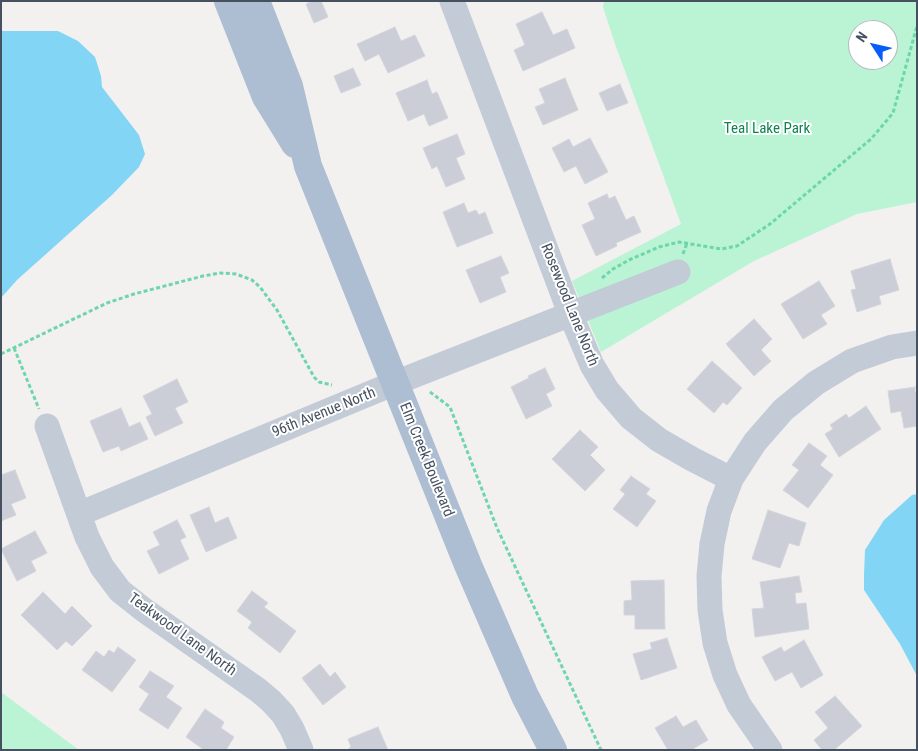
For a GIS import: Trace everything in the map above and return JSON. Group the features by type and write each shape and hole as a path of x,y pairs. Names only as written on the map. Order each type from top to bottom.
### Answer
{"main road":[{"name":"Elm Creek Boulevard","path":"228,1 266,97 308,166"},
{"name":"Elm Creek Boulevard","path":"256,1 289,86 308,166 468,565 525,696 553,750"}],"street":[{"name":"Rosewood Lane North","path":"452,1 570,313 592,365 607,390 630,418 659,440 731,478"},
{"name":"96th Avenue North","path":"79,514 570,313 678,272"},
{"path":"770,750 739,705 725,675 715,643 710,610 709,576 712,544 719,510 731,478 755,442 783,410 816,383 852,361 892,347 917,343"},
{"name":"Teakwood Lane North","path":"47,426 87,537 102,567 120,591 271,701 283,714 301,750"}],"path":[{"path":"600,280 613,269 659,247 679,242 721,249 729,248 737,246 770,224 871,138 893,113 917,26"},
{"path":"1,354 107,303 203,276 220,273 236,274 252,280 267,296 282,318 318,382 324,385 337,384"},
{"path":"14,348 47,426"},
{"path":"429,391 450,407 497,528 600,750"}],"green space":[{"name":"Teal Lake Park","path":"604,1 917,1 917,202 857,214 754,261 601,352 572,281 681,224 603,7"},
{"path":"1,692 79,750 1,750"}],"water":[{"path":"1,31 58,31 78,41 95,57 101,76 102,87 139,135 145,154 139,167 112,195 17,280 1,298"},
{"path":"917,494 917,676 900,644 864,590 864,575 865,550 884,520 912,495"}],"building":[{"path":"313,1 321,1 328,17 314,23 306,4"},
{"path":"542,12 553,35 567,29 575,48 523,71 514,50 525,45 516,24"},
{"path":"395,27 401,41 415,35 425,56 388,73 379,54 365,61 357,44"},
{"path":"353,68 361,85 341,93 334,76"},
{"path":"565,78 578,110 543,125 535,107 545,103 539,89"},
{"path":"427,80 432,94 437,92 448,118 429,126 424,114 408,121 396,93"},
{"path":"620,84 628,103 607,111 599,93"},
{"path":"457,134 465,154 456,158 465,179 446,187 437,166 432,169 423,148"},
{"path":"590,138 608,172 585,184 576,166 564,172 552,148 569,139 573,147"},
{"path":"607,194 609,199 615,196 626,220 634,216 641,232 616,243 617,246 596,256 582,225 595,219 588,203"},
{"path":"464,203 468,213 476,210 479,215 485,212 493,233 457,247 443,212"},
{"path":"501,256 509,273 500,277 506,292 480,303 466,270"},
{"path":"890,259 899,290 879,296 881,304 857,312 851,290 856,289 851,271"},
{"path":"819,281 835,306 821,315 827,324 803,339 781,304"},
{"path":"754,319 772,339 761,350 771,361 754,376 726,344"},
{"path":"712,361 742,388 727,405 723,402 714,413 687,389"},
{"path":"545,368 555,389 546,394 552,406 526,419 511,387"},
{"path":"177,379 188,402 175,408 183,423 155,436 146,417 152,414 143,396"},
{"path":"915,387 915,392 917,392 917,426 904,428 901,411 891,413 888,391"},
{"path":"866,406 881,429 839,457 825,434 833,429 830,425 846,414 849,418"},
{"path":"121,408 129,427 140,422 148,439 121,451 119,446 103,452 90,421"},
{"path":"580,430 598,447 590,455 605,470 585,491 552,459"},
{"path":"809,443 827,456 820,465 833,475 808,508 783,490 799,470 792,465"},
{"path":"15,470 26,498 11,504 16,515 1,521 1,475"},
{"path":"631,476 650,489 646,494 656,501 637,527 613,509 625,494 620,490"},
{"path":"209,507 215,523 228,517 237,538 206,552 190,515"},
{"path":"768,510 806,523 799,546 789,543 780,568 752,559"},
{"path":"177,520 186,537 180,540 189,559 159,574 147,551 160,545 153,532"},
{"path":"35,531 47,553 31,561 36,571 17,581 1,549"},
{"path":"799,576 802,592 795,593 796,604 806,603 809,629 755,637 752,609 764,608 760,582"},
{"path":"664,580 665,629 635,629 635,615 624,615 624,601 632,600 631,581"},
{"path":"252,591 268,603 264,607 296,631 280,653 248,628 252,622 237,611"},
{"path":"43,592 65,614 72,606 92,626 72,646 66,641 57,650 21,615"},
{"path":"667,638 677,668 641,680 633,654 652,649 650,643"},
{"path":"804,640 823,675 801,688 792,672 775,681 762,657 781,647 784,652"},
{"path":"118,647 136,660 112,692 82,670 96,651 104,657 109,650 114,653"},
{"path":"320,664 330,677 335,672 346,687 323,705 302,678"},
{"path":"150,671 174,686 166,697 182,708 168,729 139,710 149,694 139,687"},
{"path":"835,696 862,726 834,750 822,750 814,740 828,728 815,712"},
{"path":"205,709 224,722 221,728 234,737 226,750 204,750 186,737"},
{"path":"676,716 683,727 696,720 708,740 691,750 668,750 655,728"},
{"path":"378,727 388,750 350,750 349,748 351,747 348,739"}]}
